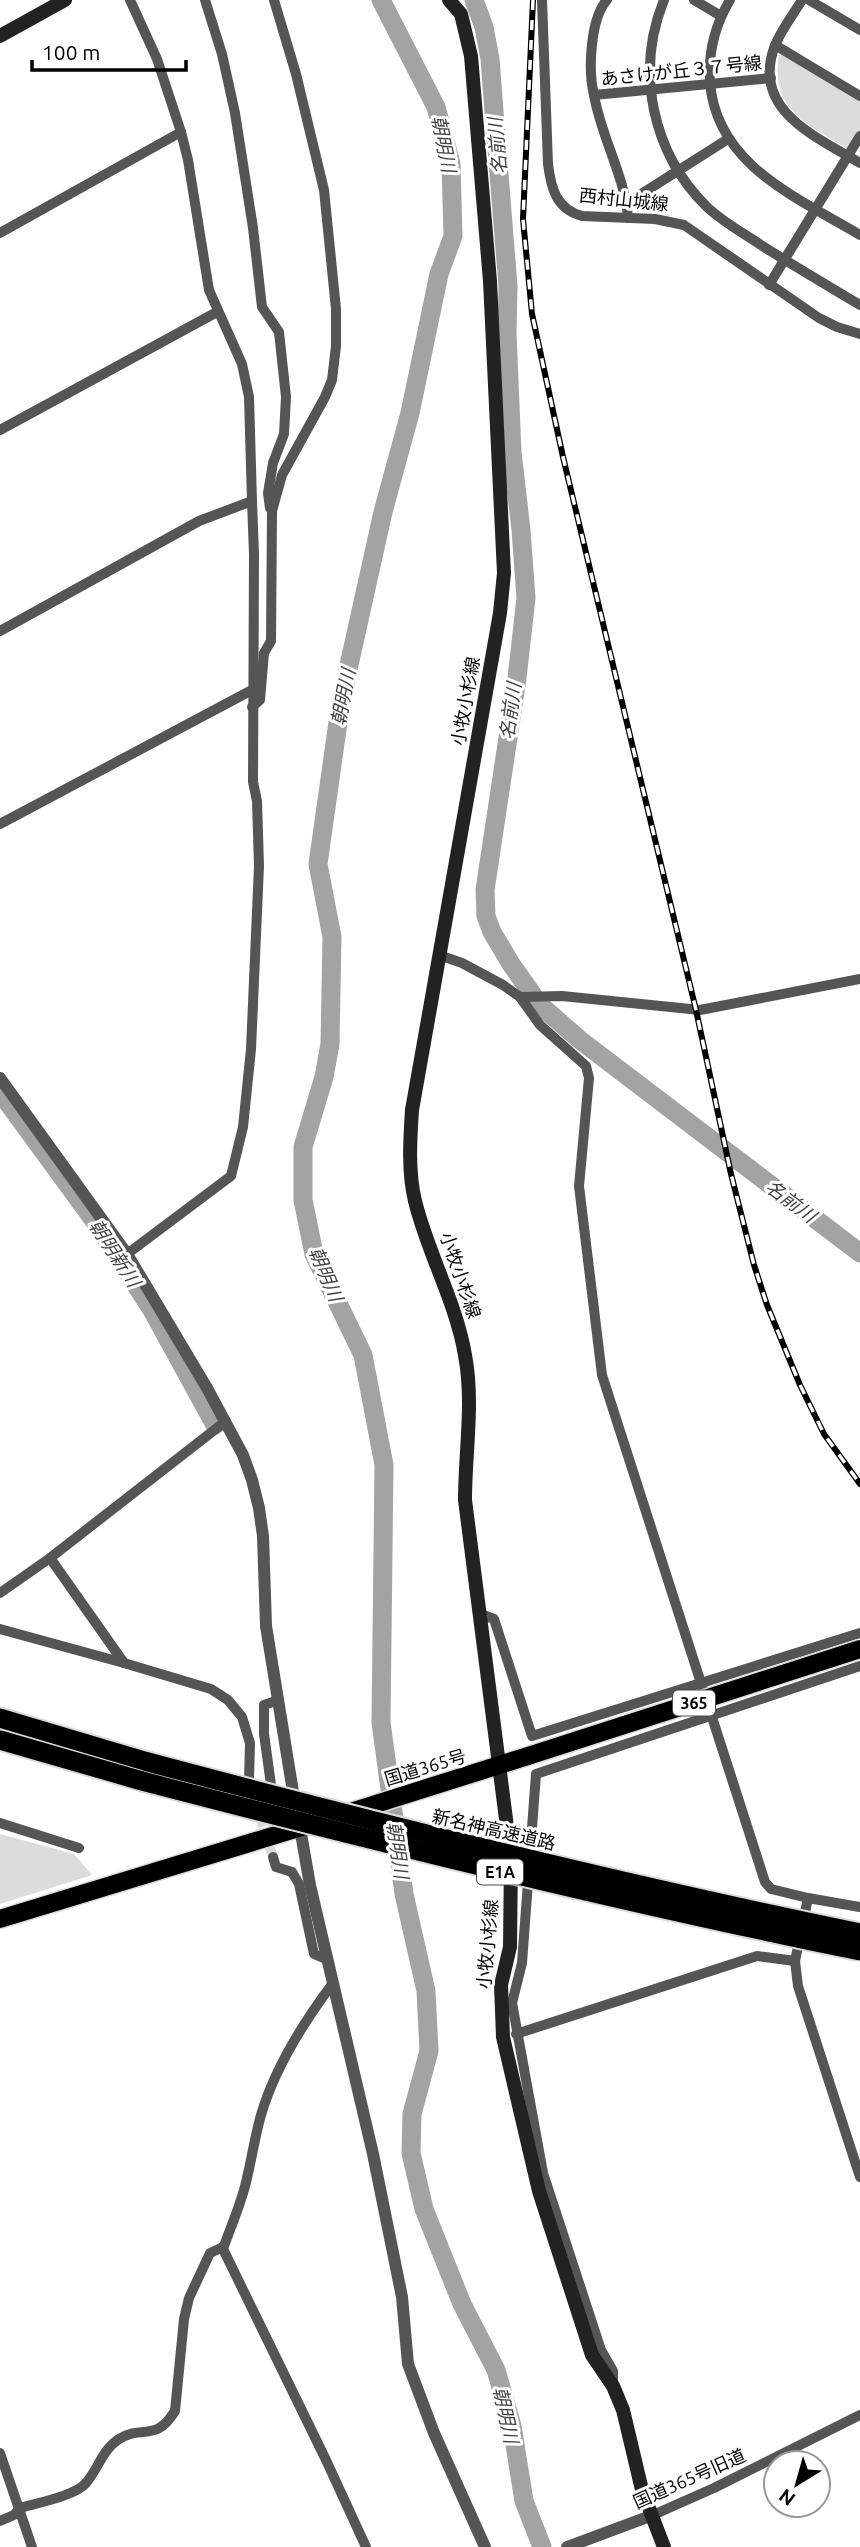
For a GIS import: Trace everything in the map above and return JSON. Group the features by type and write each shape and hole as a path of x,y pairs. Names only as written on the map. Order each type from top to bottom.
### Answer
{"highway":[{"name":"国道365号","path":"0,1919 480,1772 860,1649"},
{"name":"新名神高速道路","path":"5,1719 145,1772 350,1835 525,1878 860,1951"},
{"name":"新名神高速道路","path":"0,1740 357,1817 860,1933"}],"main road":[{"path":"0,36 65,0"},
{"name":"小牧小杉線","path":"449,0 461,14 471,56 489,281 504,573 500,613 412,1110 410,1152 415,1200 456,1319 466,1355 471,1401 465,1461 465,1500 511,1858 510,1947 501,1985 503,2037 539,2191 592,2355 613,2386 623,2410 649,2516 664,2547"}],"street":[{"path":"127,1254 231,1176 243,1126 251,1049 259,866 257,801 253,782 254,554 247,380 243,364 217,312 209,289 181,132 157,59 130,0"},
{"path":"205,0 222,54 234,113 253,228 261,307 279,332 286,397 284,434 268,493 272,511"},
{"path":"252,706 260,700 264,653 271,640 272,511 282,475 332,380 337,346 324,190 275,0"},
{"name":"西村山城線","path":"542,0 548,164 560,204 572,213 668,221 684,225 819,318 836,327 860,334"},
{"path":"594,95 591,64 595,27 599,9 607,0"},
{"path":"664,0 652,44 650,88 660,134 678,171 708,207 734,228 860,305"},
{"path":"694,0 721,16"},
{"path":"730,0 721,16 710,52 710,84 716,113 728,139 760,173 860,235"},
{"path":"802,0 775,45 771,58 771,78 778,103 786,115 804,129 860,163"},
{"path":"809,0 860,30"},
{"path":"775,45 860,96"},
{"name":"あさけが丘３７号線","path":"628,218 627,203 594,95 771,78"},
{"path":"0,233 181,132"},
{"path":"769,285 860,136"},
{"path":"627,203 728,139"},
{"path":"0,430 217,312"},
{"path":"0,631 199,521 252,501"},
{"path":"0,824 252,690"},
{"path":"439,955 462,963 522,998 540,1025 586,1066 589,1078 579,1186 602,1375 765,1882 771,1889 860,1907"},
{"path":"522,998 562,996 633,1005 710,1010 860,979"},
{"path":"0,1078 127,1254 226,1421 248,1467 259,1508 267,1626 300,1828 402,2297 408,2364 434,2433 485,2547"},
{"path":"0,1593 50,1558 226,1421"},
{"path":"50,1558 124,1664"},
{"path":"478,1613 494,1619 533,1736 860,1633"},
{"path":"0,1629 211,1689 228,1700 242,1717 250,1744 249,1780 260,1817 274,1803 264,1734 264,1705 278,1700"},
{"path":"613,2386 613,2371 601,2350 543,2174 512,2003 522,1963 536,1774 860,1666"},
{"path":"0,1823 79,1848"},
{"path":"273,1857 276,1867 292,1872 299,1884 314,1954 328,1960"},
{"path":"808,1898 795,1961 797,1986 860,2177"},
{"path":"516,2034 757,1956 795,1961"},
{"path":"333,1983 310,2013 285,2057 270,2092 262,2114 247,2180 223,2247 366,2547"},
{"path":"0,2521 14,2515 20,2508 85,2485 116,2441 124,2436 160,2430 168,2423 175,2411 184,2319 189,2298 210,2253 223,2247"},
{"name":"国道365号旧道","path":"567,2547 714,2488 860,2415"},
{"path":"0,2453 32,2547"}],"shaded area":[{"path":"783,53 860,100 860,131 850,147 846,148 817,131 786,102 780,89 778,73 779,55"},
{"path":"0,1834 74,1854 92,1875 0,1904"}],"waterway":[{"name":"朝明川","path":"381,0 436,107 451,164 453,236 439,274 410,413 383,512 341,701 318,864 332,937 330,1044 324,1077 303,1147 303,1200 314,1254 363,1355 384,1465 381,1722 404,1894 426,1991 429,2051 412,2114 411,2153 424,2209 462,2304 496,2370 512,2426 524,2501 542,2547"},
{"name":"名前川","path":"474,0 484,27 490,59 508,286 507,334 512,452 526,598 517,678 485,890 486,916 511,964 540,1005 580,1040 860,1253"},
{"name":"朝明新川","path":"0,1092 98,1226 152,1310 215,1425"}],"tunnel":[{"path":"260,1817 273,1857"}],"railway":[{"path":"533,0 523,219 532,314 563,457 696,1010 731,1174 754,1265 767,1305 800,1385 824,1434 860,1484"}]}
